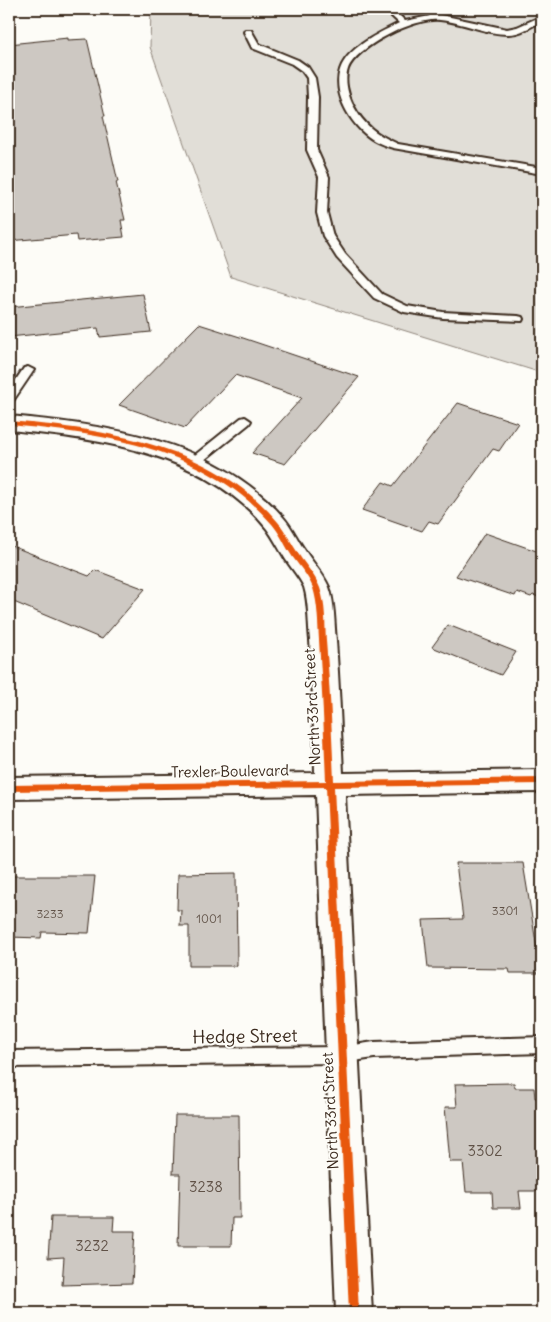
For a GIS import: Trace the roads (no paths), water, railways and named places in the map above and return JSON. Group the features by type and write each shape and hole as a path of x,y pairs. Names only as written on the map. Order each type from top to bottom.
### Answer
{"street":[{"name":"North 33rd Street","path":"9,423 49,426 109,436 152,447 194,462 225,479 252,500 270,518 316,588 324,655 354,1313"},
{"name":"Trexler Boulevard","path":"9,788 542,781"}],"lane":[{"path":"388,9 404,24"},
{"path":"423,9 438,17 507,32 520,29 542,18"},
{"path":"438,17 404,24 360,51 349,60 344,69 343,92 347,104 359,121 377,138 396,146 542,171"},
{"path":"248,32 255,46 295,62 305,69 311,78 314,97 312,150 324,177 322,213 328,236 341,256 361,279 378,296 404,309 443,314 518,318"},
{"path":"9,398 28,370"},
{"path":"194,462 245,422"},
{"name":"Hedge Street","path":"9,1059 341,1055 374,1050 542,1045"}]}
